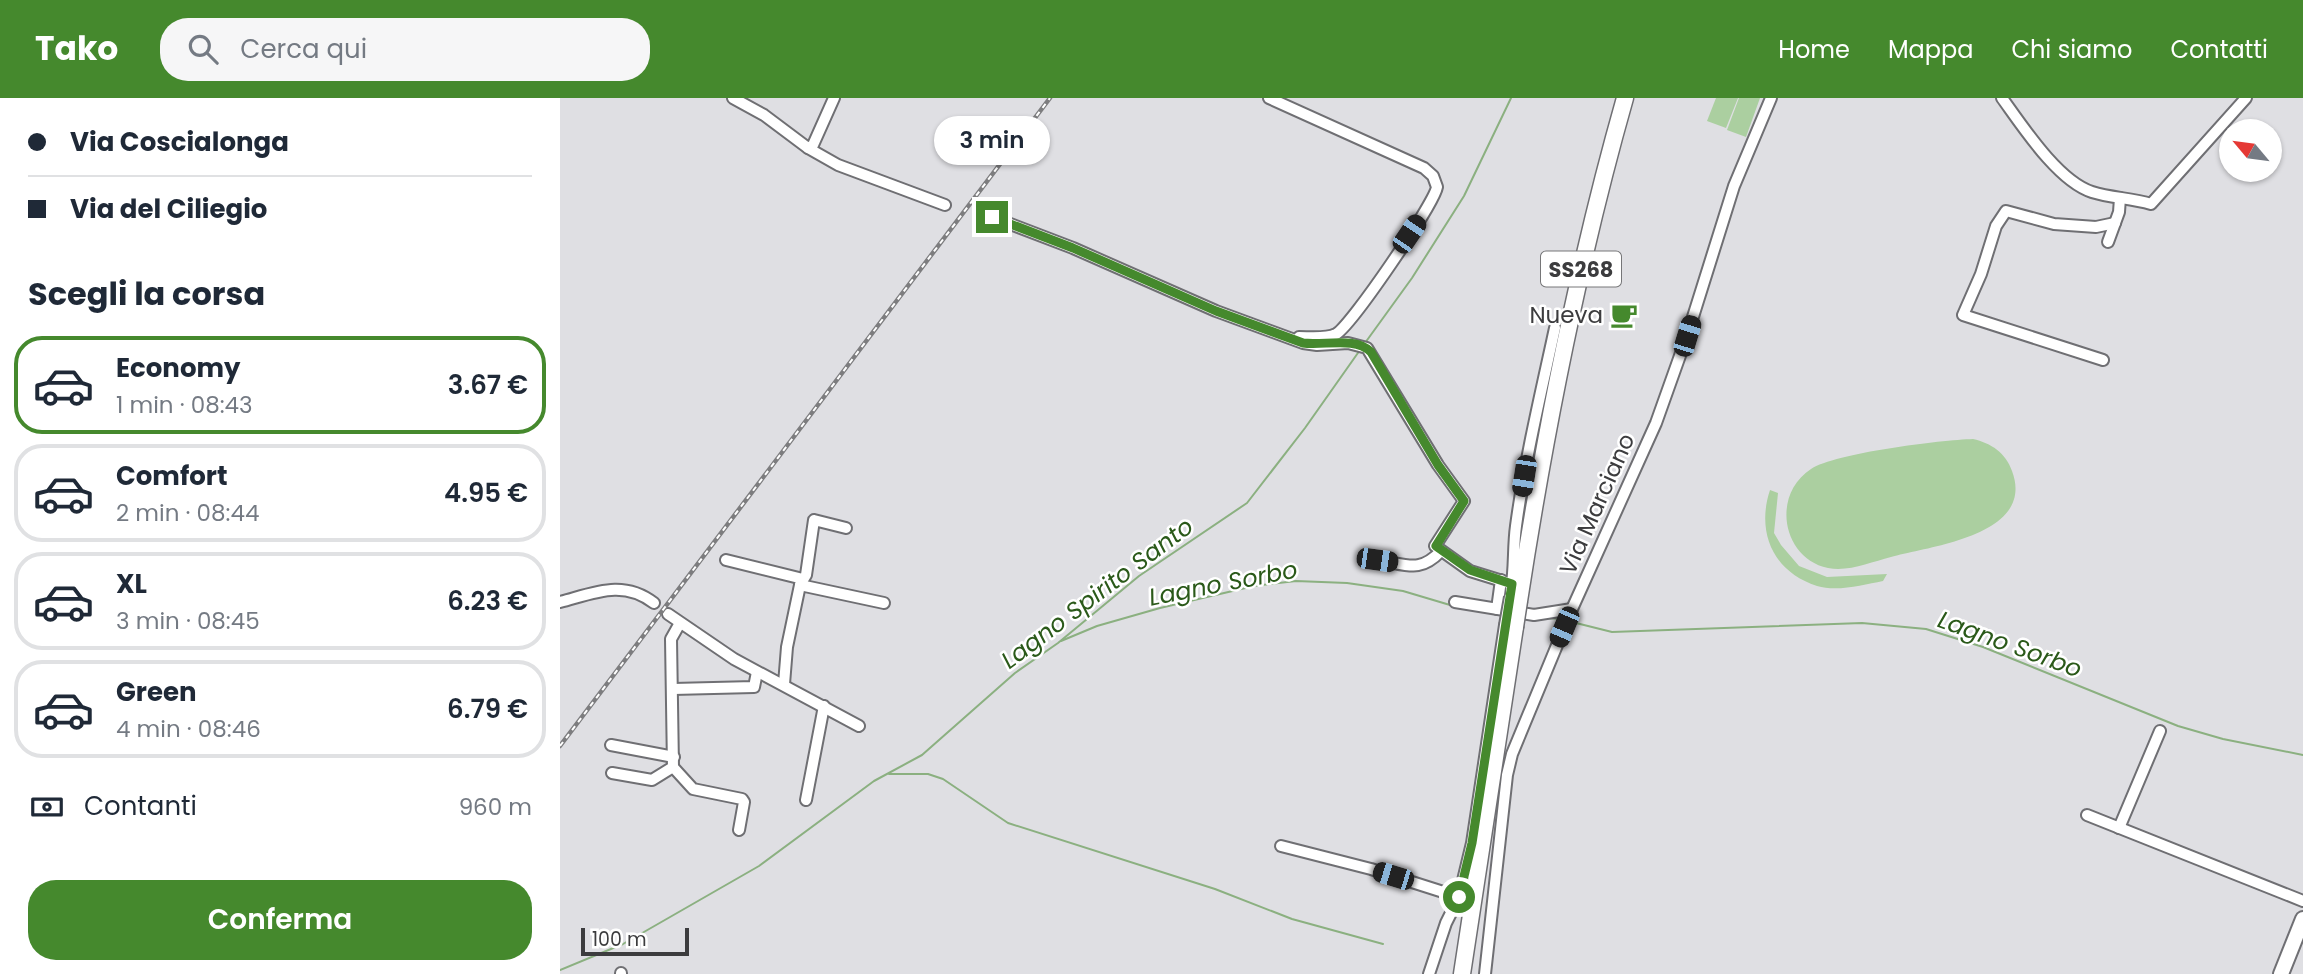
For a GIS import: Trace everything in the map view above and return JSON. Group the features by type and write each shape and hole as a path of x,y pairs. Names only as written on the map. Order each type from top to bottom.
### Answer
{"highway":[{"name":"SS268","path":"1462,972 1514,599 1572,308 1625,98"}],"main road":[{"path":"2281,974 2303,919"}],"street":[{"path":"733,98 764,115 808,148 838,165 945,205"},
{"path":"808,148 813,145 834,98"},
{"path":"1269,98 1424,168 1433,176 1437,187 1423,214 1352,317 1337,334 1327,337 1292,337"},
{"name":"Via Marciano","path":"1485,974 1507,775 1512,754 1572,609 1656,423 1687,336 1734,186 1771,98"},
{"path":"2002,98 2064,174 2085,189 2151,204 2246,98"},
{"path":"2108,242 2120,198"},
{"path":"2103,360 1964,316 1963,312 1981,274 1996,226 2006,211 2063,225 2096,227 2115,223"},
{"path":"992,217 1073,248 1216,311 1317,345 1348,343 1367,348 1464,501 1435,544 1470,570 1506,582 1514,599"},
{"path":"1497,609 1516,556 1516,527 1524,476 1555,328"},
{"path":"784,684 787,647 801,582 806,575 814,520 846,528"},
{"path":"1377,560 1422,566 1430,563 1441,551"},
{"path":"726,560 884,603"},
{"path":"560,602 601,591 622,589 644,595 654,603"},
{"path":"1455,602 1534,615 1572,609"},
{"path":"668,614 711,645 757,672 859,726"},
{"path":"680,623 671,639 674,762 693,789 741,799 744,802 739,831"},
{"path":"1429,974 1446,923 1459,897 1472,843 1510,626"},
{"path":"673,689 754,687 757,672"},
{"path":"806,800 824,706"},
{"path":"2119,828 2160,731"},
{"path":"611,745 674,762"},
{"path":"612,773 652,780 674,762"},
{"path":"2087,815 2303,901"},
{"path":"1281,846 1371,869 1459,897"}],"green space":[{"path":"1716,98 1738,98 1726,128 1707,121"},
{"path":"1739,98 1760,98 1746,137 1727,130"},
{"path":"1973,439 1997,450 2012,471 2015,493 2009,510 1995,523 1953,542 1844,569 1828,568 1812,562 1800,552 1792,539 1787,524 1790,494 1798,480 1811,469 1864,453"},
{"path":"1770,490 1778,493 1774,533 1799,566 1827,577 1887,574 1883,581 1825,588 1802,580 1789,571 1779,561 1767,535 1766,506"}],"waterway":[{"name":"Lagno Spirito Santo","path":"1365,343 1412,278 1464,196 1511,98"},
{"name":"Lagno Spirito Santo","path":"560,970 623,944 759,866 874,781 922,755 1015,673 1058,643 1139,576 1247,503 1360,350"},
{"name":"Lagno Sorbo","path":"1061,641 1097,626 1160,608 1254,586 1296,581 1347,583 1403,591 1450,605"},
{"name":"Lagno Sorbo","path":"1546,618 1562,619"},
{"name":"Lagno Sorbo","path":"1572,622 1612,632 1862,623 1926,629 1983,647 2178,726 2223,739 2303,755"},
{"path":"889,774 928,774 943,779 1008,823 1215,889 1292,919 1383,944"}],"railway":[{"path":"560,746 1050,98"}],"place":[{"name":"Nueva","path":"1624,315"}],"route":[{"path":"992,217 1073,248 1129,275 1216,311 1303,343 1348,343 1367,348 1371,352 1406,414 1464,501 1437,540 1436,546 1470,570 1512,584 1472,843 1459,897"}]}
